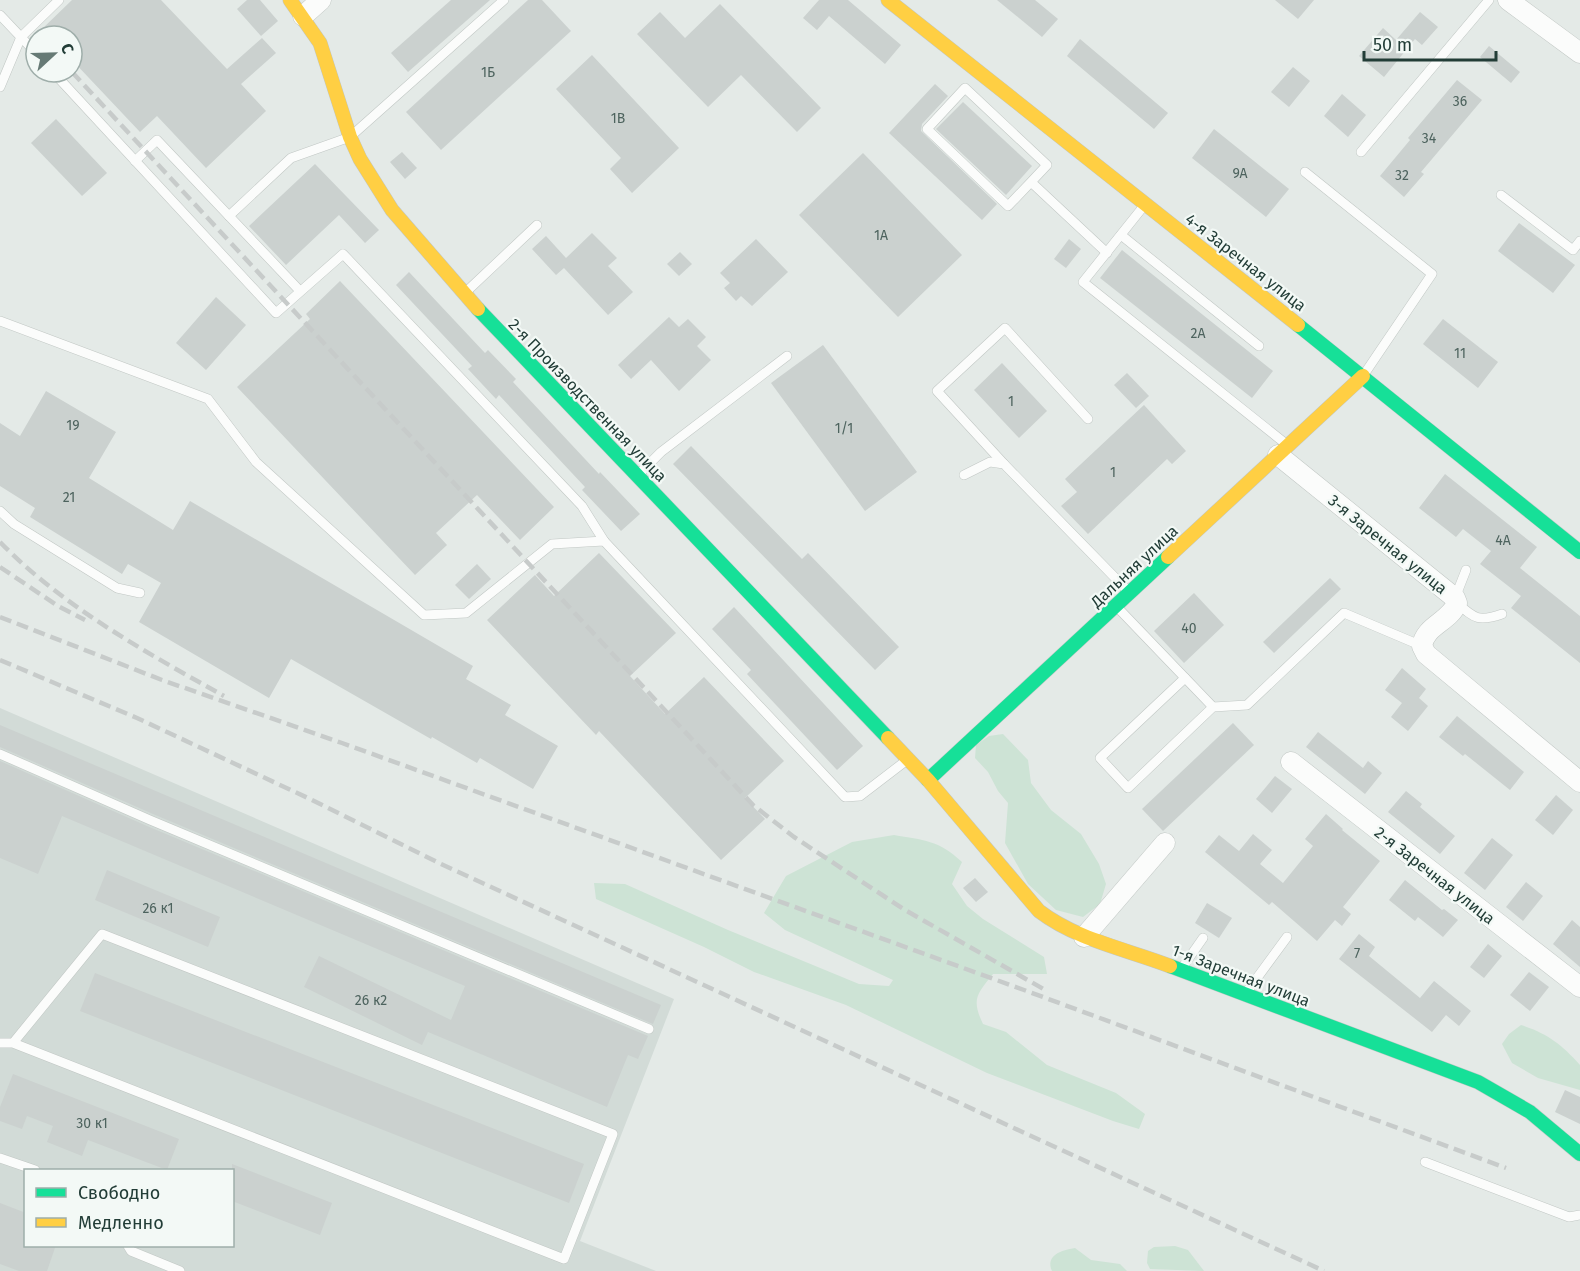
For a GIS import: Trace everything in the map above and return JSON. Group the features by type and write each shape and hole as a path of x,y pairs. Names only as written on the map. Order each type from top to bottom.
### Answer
{"street":[{"name":"2-я Производственная улица","path":"290,0 320,43 350,137 360,159 392,210 464,294 927,780"},
{"path":"303,16 321,0"},
{"name":"4-я Заречная улица","path":"888,0 1580,551"},
{"path":"1508,0 1580,53"},
{"name":"Дальняя улица","path":"927,780 1363,376"},
{"name":"3-я Заречная улица","path":"1283,450 1456,601 1455,610 1428,631 1423,638 1422,646"},
{"path":"1422,646 1434,662 1580,782"},
{"name":"2-я Заречная улица","path":"1291,762 1580,987"},
{"name":"1-я Заречная улица","path":"927,780 1039,911 1056,924 1084,937 1478,1082 1530,1112 1580,1154"},
{"path":"1084,937 1165,843"}],"lane":[{"path":"0,87 21,37 58,0"},
{"path":"229,216 291,158 350,137 504,0"},
{"path":"1361,152 1489,0"},
{"path":"0,15 24,40"},
{"path":"64,84 276,313 343,254 582,506 604,541 844,797 860,796 908,760"},
{"path":"965,88 1047,165 1031,182 1008,206 927,129 965,88"},
{"path":"135,161 157,140 300,291"},
{"path":"1305,172 1432,274 1363,376"},
{"path":"1031,182 1107,253"},
{"path":"1501,195 1573,250 1580,241"},
{"path":"1146,204 1083,282 1283,450"},
{"path":"464,294 537,225"},
{"path":"1120,236 1259,346"},
{"path":"0,321 208,399 256,462 424,615 465,613 552,544 604,541"},
{"path":"1088,419 1005,328 937,391 1004,464 1129,592"},
{"path":"637,475 661,452 787,356"},
{"path":"964,475 975,467 990,462 1004,464"},
{"path":"0,511 14,524 117,588 140,593"},
{"path":"1466,570 1456,601 1473,617 1486,620 1502,614"},
{"path":"1116,605 1213,707"},
{"path":"1185,678 1100,758 1128,788 1213,707 1247,705 1344,613 1422,646"},
{"path":"0,754 150,820 649,1029"},
{"path":"0,1043 13,1043 564,1259 613,1134 102,934 13,1043"},
{"path":"1244,994 1287,937"},
{"path":"1181,971 1203,938"},
{"path":"0,1158 32,1169"},
{"path":"1425,1162 1569,1217 1580,1215"},
{"path":"129,1247 130,1251 180,1271"}],"shaded area":[{"path":"0,708 674,999 580,1241 656,1271 0,1271"}],"green space":[{"path":"1003,734 1028,760 1031,783 1051,810 1081,834 1099,864 1106,884 1100,904 1083,917 1056,910 1028,884 1005,843 1008,803 998,791 988,772 975,758 976,745 989,736"},
{"path":"894,835 930,842 954,855 962,862 952,884 967,906 983,919 1044,957 1047,974 993,974 980,992 977,1002 983,1024 1006,1032 1047,1065 1116,1093 1145,1114 1139,1129 987,1073 846,1005 754,972 596,899 594,883 625,884 728,930 859,984 889,986 893,980 785,930 764,913 786,876 852,842"},
{"path":"1521,1025 1554,1040 1580,1065 1580,1090 1538,1078 1512,1063 1502,1044 1509,1034"},
{"path":"1175,1246 1188,1250 1204,1271 1150,1269 1147,1263 1148,1251 1154,1247"},
{"path":"1075,1248 1091,1260 1120,1264 1127,1271 1052,1271 1051,1261 1056,1254"}],"building":[{"path":"72,0 161,0 227,69 262,38 276,53 241,84 266,111 206,168 157,116 140,132 84,73 84,24 47,24"},
{"path":"247,0 260,0 278,21 261,36 237,9"},
{"path":"451,0 490,0 408,72 391,53"},
{"path":"528,0 542,0 571,31 441,150 406,112"},
{"path":"819,0 848,0 901,45 885,64 829,16 817,30 803,18"},
{"path":"997,0 1035,0 1058,19 1042,37"},
{"path":"1275,0 1314,0 1298,19"},
{"path":"720,4 821,108 797,132 741,75 708,107 637,34 660,12 685,38"},
{"path":"1420,12 1438,27 1422,45 1415,39 1384,77 1359,56 1383,28 1396,40"},
{"path":"1080,39 1168,113 1154,129 1067,56"},
{"path":"1489,46 1520,72 1511,83 1480,57"},
{"path":"592,55 679,148 632,193 610,169 621,158 556,89"},
{"path":"1293,67 1310,81 1289,107 1271,92"},
{"path":"1457,80 1482,100 1421,172 1424,174 1404,197 1380,176 1410,140 1408,138"},
{"path":"935,84 948,96 922,124 921,131 997,204 982,220 889,133"},
{"path":"1342,94 1366,115 1348,137 1324,116"},
{"path":"963,102 1032,166 1006,195 936,129"},
{"path":"56,119 107,173 82,196 31,143"},
{"path":"1214,129 1289,189 1266,217 1192,158"},
{"path":"402,152 417,168 405,179 390,162"},
{"path":"863,153 962,255 898,317 799,215"},
{"path":"315,164 379,230 365,243 339,215 286,265 249,226"},
{"path":"1519,223 1575,265 1553,293 1498,251"},
{"path":"592,233 617,258 608,266 633,292 608,315 564,268 556,275 532,249 546,236 566,258"},
{"path":"756,239 788,272 752,306 741,296 736,301 724,288 730,283 720,273"},
{"path":"1069,239 1081,249 1066,268 1054,259"},
{"path":"1122,250 1273,371 1252,398 1100,278"},
{"path":"680,252 692,264 679,276 667,264"},
{"path":"409,272 485,353 488,350 516,379 513,382 599,474 600,472 640,514 621,531 582,490 585,487 499,395 496,399 468,369 472,366 396,285"},
{"path":"340,281 554,507 520,540 477,495 436,533 447,545 415,575 237,387 310,319 306,314"},
{"path":"216,297 246,325 206,370 176,343"},
{"path":"669,317 679,327 688,319 706,337 697,346 711,360 679,391 651,360 631,379 618,365"},
{"path":"1443,319 1498,362 1478,388 1423,344"},
{"path":"823,345 917,472 865,511 771,383"},
{"path":"1002,363 1047,411 1019,438 974,390"},
{"path":"1127,373 1149,396 1136,408 1114,385"},
{"path":"46,391 116,432 89,478 173,530 190,501 473,666 466,679 511,705 505,715 558,746 533,789 480,758 477,763 432,737 431,739 291,659 269,698 139,622 161,583 128,564 122,574 30,517 35,508 0,486 0,423 20,436"},
{"path":"1144,405 1186,451 1172,464 1167,459 1088,534 1061,506 1077,492 1065,479"},
{"path":"691,446 802,559 808,553 899,647 875,670 673,464"},
{"path":"1445,474 1537,547 1520,568 1580,616 1580,663 1511,608 1521,596 1480,564 1491,551 1463,529 1456,537 1419,508"},
{"path":"599,553 676,633 630,676 665,714 704,677 784,761 745,798 765,819 721,860 599,731 596,735 487,620 535,575 554,596"},
{"path":"477,564 491,579 469,599 455,585"},
{"path":"1330,578 1341,589 1274,653 1263,642"},
{"path":"1194,593 1224,625 1184,663 1154,631"},
{"path":"734,607 863,746 837,770 747,674 751,670 712,629"},
{"path":"1402,668 1426,689 1419,698 1428,706 1408,731 1391,717 1402,703 1385,690"},
{"path":"1457,716 1524,772 1510,790 1465,754 1463,756 1439,737"},
{"path":"1233,723 1254,745 1163,831 1142,809"},
{"path":"0,725 661,1005 653,1024 153,814 0,747"},
{"path":"1318,732 1363,768 1368,761 1382,773 1365,794 1306,747"},
{"path":"0,761 147,826 648,1036 638,1059 628,1055 607,1107 428,1032 422,1045 304,987 319,956 451,1020 465,986 62,816 38,874 0,858"},
{"path":"1275,776 1292,789 1272,813 1256,799"},
{"path":"1406,791 1422,804 1420,807 1455,836 1440,854 1388,812"},
{"path":"1556,795 1573,810 1553,835 1535,820"},
{"path":"1326,814 1380,861 1343,907 1351,914 1342,926 1335,920 1317,941 1272,902 1269,905 1205,852 1219,835 1239,851 1253,834 1272,850 1260,864 1283,883 1313,846 1305,839"},
{"path":"1492,838 1513,855 1485,890 1464,873"},
{"path":"107,870 220,917 208,947 95,900"},
{"path":"975,878 988,892 976,902 963,888"},
{"path":"1405,880 1458,920 1443,937 1418,917 1415,921 1389,900"},
{"path":"1526,882 1543,896 1523,921 1506,907"},
{"path":"1207,903 1232,918 1219,938 1195,923"},
{"path":"1572,920 1580,927 1580,967 1553,944"},
{"path":"1359,934 1375,947 1369,956 1420,998 1434,981 1471,1011 1459,1026 1446,1015 1432,1032 1339,959"},
{"path":"1488,944 1502,956 1484,978 1470,967"},
{"path":"1529,972 1549,987 1530,1011 1510,995"},
{"path":"95,973 584,1164 569,1203 80,1011"},
{"path":"13,1074 179,1139 167,1169 88,1140 82,1156 47,1142 53,1126 27,1116 22,1129 0,1121 0,1107"},
{"path":"1565,1090 1580,1097 1580,1124 1555,1112"},
{"path":"232,1164 332,1203 320,1235 234,1202 234,1169 232,1169"},
{"path":"0,1203 24,1212 24,1247 55,1247 47,1271 19,1271 0,1264"}],"railway":[{"path":"83,84 753,805 794,837 905,910 1047,991"},
{"path":"0,542 24,565 78,608 165,663 224,696"},
{"path":"0,567 58,606 85,620"},
{"path":"0,617 162,680 1024,990 1506,1168"},
{"path":"0,660 137,718 310,799 439,863 1324,1271"}],"traffic: fast":[{"path":"478,309 888,738"},
{"path":"1298,325 1580,552"},
{"path":"928,780 1168,557"},
{"path":"1170,966 1478,1082 1530,1112 1580,1154"}],"traffic: slow":[{"path":"290,0 320,43 350,137 360,159 392,210 478,309"},
{"path":"888,0 1298,325"},
{"path":"1168,557 1363,376"},
{"path":"888,738 928,780 1039,911 1086,937 1170,966"}]}
